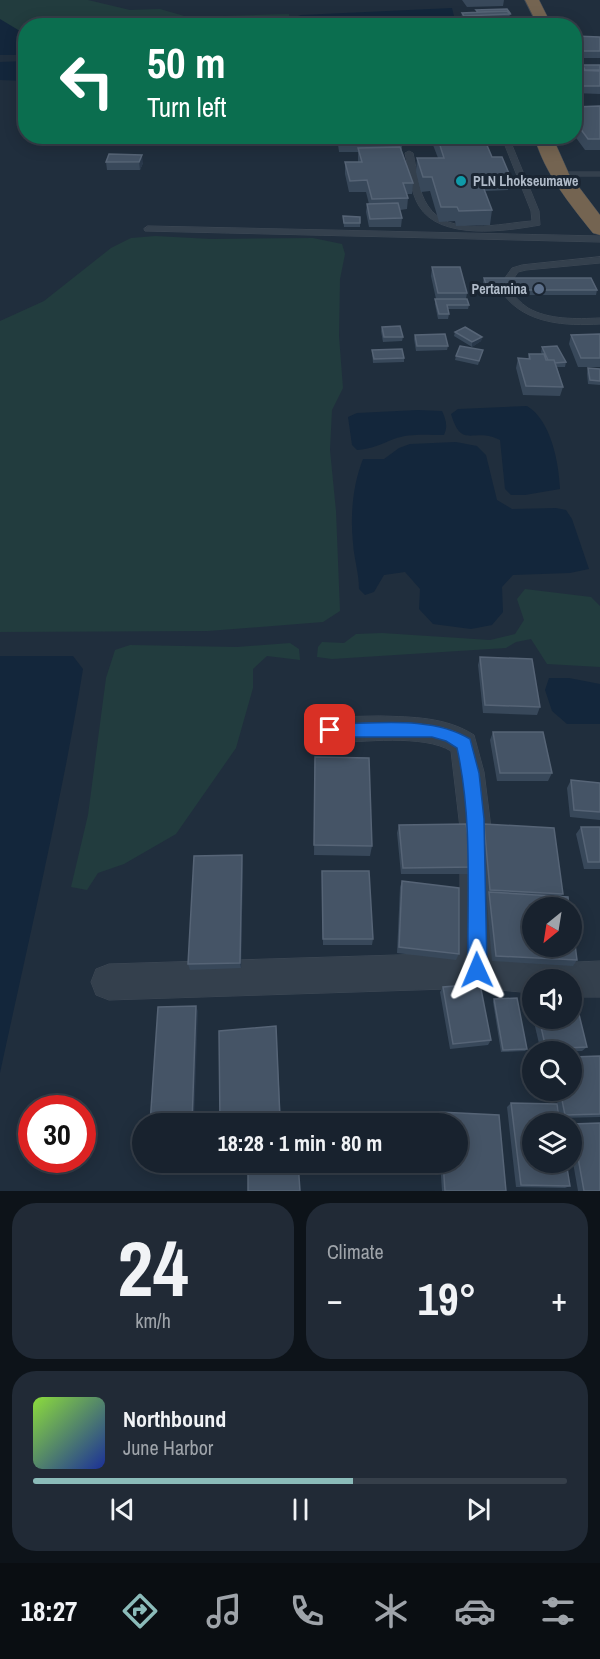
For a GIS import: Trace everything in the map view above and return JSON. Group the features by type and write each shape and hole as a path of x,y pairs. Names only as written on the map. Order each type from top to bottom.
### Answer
{"highway":[{"path":"519,0 525,18"},
{"path":"532,0 541,18"},
{"path":"546,144 570,174 600,200"},
{"path":"570,174 600,229"}],"street":[{"path":"330,730 432,730 450,735 464,744 471,773 475,819 477,970"},
{"path":"109,982 477,970 577,980 600,979"}],"lane":[{"path":"409,153 422,205 436,220 451,226 464,227 537,223 535,211 508,144"},
{"path":"570,174 600,174"},
{"path":"148,229 600,239"},
{"path":"507,282 515,270 525,267 600,260"},
{"path":"509,295 514,303 529,312 569,322 600,321"}],"green space":[{"path":"0,0 88,0 130,10 160,9 188,17 289,14 289,18 18,18 18,48 0,49"},
{"path":"155,236 211,239 313,238 342,244 345,254 340,279 339,336 343,388 332,410 330,450 336,511 340,611 323,622 208,631 0,632 0,321 44,301 111,248 131,238"},
{"path":"525,589 591,597 600,606 600,667 547,664 531,639 516,642 506,648 332,659 317,657 318,647 322,642 344,643 356,634 382,633 490,640 515,634 524,620 517,599"},
{"path":"290,643 299,649 300,660 267,656 253,669 253,688 236,748 176,834 124,864 98,873 87,890 71,887 88,815 106,678 115,650 130,645 237,647"}],"water":[{"path":"452,8 454,18 295,18 301,15"},
{"path":"0,19 18,30 18,55 0,55"},
{"path":"18,61 18,81 0,80 0,62"},
{"path":"527,406 542,421 548,432 558,467 560,489 511,495 505,489 500,440 491,436 464,435 455,425 451,414 458,409"},
{"path":"442,411 446,423 444,435 406,436 357,450 352,445 348,417 357,413"},
{"path":"456,442 477,446 486,455 497,500 512,509 556,508 566,510 572,519 589,569 570,573 513,575 502,587 503,612 492,625 471,629 433,624 419,609 420,589 405,572 384,575 374,592 365,595 359,589 353,543 353,500 363,459 384,459 399,448 410,444"},
{"path":"0,656 73,656 83,669 55,821 0,1073"},
{"path":"549,678 569,678 600,684 600,724 567,724 552,711 545,690"}],"building":[{"path":"507,9 510,13 507,11 478,12 476,10"},
{"path":"507,11 510,14 464,16 462,13"},
{"path":"582,36 600,37 600,51 582,51"},
{"path":"582,65 600,65 600,70 585,70"},
{"path":"582,70 600,71 600,86 582,86"},
{"path":"600,106 600,139 588,139 582,131 582,107"},
{"name":"PLN Lhokseumawe","path":"440,144 486,144 492,157 502,157 510,176 479,176 492,210 459,211 457,207 441,207 432,177 423,177 417,158 444,158"},
{"path":"400,147 413,183 403,183 408,198 372,199 367,180 350,181 345,162 362,162 358,148"},
{"path":"109,154 142,155 139,162 106,162"},
{"path":"398,203 402,218 370,219 367,204"},
{"path":"343,216 360,217 360,223 344,223"},
{"path":"432,267 460,267 467,293 438,293"},
{"path":"484,278 591,278 597,290 488,290"},
{"path":"435,299 467,299 469,305 447,305 449,314 439,314"},
{"path":"400,326 403,337 384,337 382,327"},
{"path":"465,327 482,337 472,342 455,332"},
{"path":"445,334 448,346 417,346 415,335"},
{"path":"600,334 600,358 581,358 571,335"},
{"path":"460,346 483,350 479,361 456,356"},
{"path":"557,346 566,362 555,363 554,360 548,360 542,347"},
{"path":"402,349 404,358 374,359 372,350"},
{"path":"529,354 544,354 546,360 554,360 563,387 526,386 518,358 530,359"},
{"path":"588,368 600,369 600,381 590,380"},
{"path":"480,657 532,659 540,707 485,705"},
{"path":"493,732 543,732 552,773 500,773"},
{"path":"315,757 369,758 372,846 314,845"},
{"path":"571,780 600,783 600,812 574,810"},
{"path":"466,824 473,867 403,868 399,825"},
{"path":"484,824 554,828 563,894 490,890"},
{"path":"581,827 600,827 600,862 588,862"},
{"path":"242,855 240,963 188,964 194,856"},
{"path":"322,871 369,871 373,939 323,939"},
{"path":"402,881 459,888 459,954 399,947"},
{"path":"489,892 568,897 522,897 522,957 577,957 577,960 496,956"},
{"path":"480,984 491,1040 453,1044 443,987"},
{"path":"517,998 525,1041 522,1041 522,1049 503,1050 494,999"},
{"path":"196,1006 192,1113 151,1113 158,1007"},
{"path":"276,1026 280,1113 220,1113 219,1031"},
{"path":"582,1027 587,1047 582,1047 582,1041 544,1041 541,1029 582,1029"},
{"path":"600,1056 600,1114 565,1113 562,1101 582,1101 582,1057"},
{"path":"511,1103 557,1104 558,1113 522,1113 522,1173 568,1173 570,1186 521,1185"},
{"path":"468,1113 499,1115 506,1191 445,1191 444,1173 468,1173"},
{"path":"600,1123 600,1191 584,1191 581,1173 582,1124"},
{"path":"248,1173 299,1173 300,1191 248,1191"}],"place":[{"name":"PLN Lhokseumawe","path":"461,181"},
{"name":"Pertamina","path":"539,289"}],"route":[{"path":"330,730 432,730 459,738 464,744 471,773 475,819 477,970"}]}
